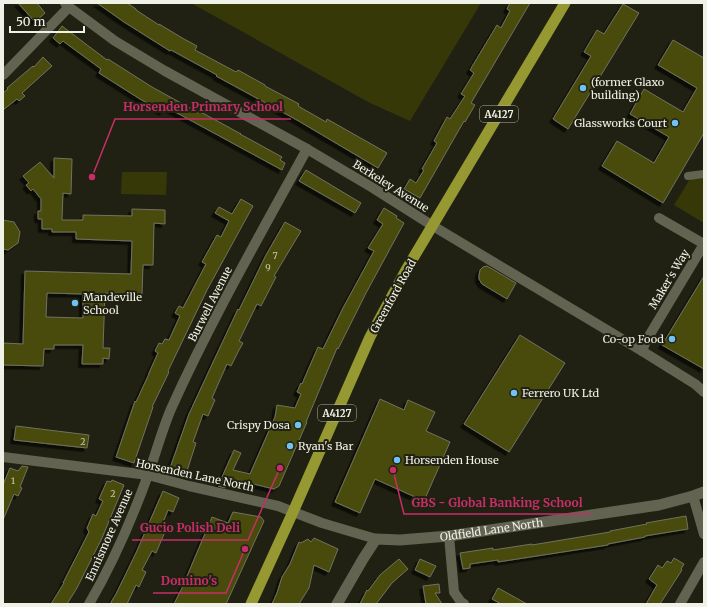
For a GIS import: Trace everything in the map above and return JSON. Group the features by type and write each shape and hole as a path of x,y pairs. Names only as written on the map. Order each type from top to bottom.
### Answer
{"main road":[{"name":"Greenford Road","path":"251,604 294,512 370,337 406,270 565,3"}],"street":[{"name":"Berkeley Avenue","path":"67,5 115,41 165,71 307,149 373,188 433,226 642,351 702,390"},
{"path":"3,75 67,5"},
{"name":"Burwell Avenue","path":"148,475 170,411 188,373 225,300 307,149"},
{"path":"688,176 704,174"},
{"name":"Maker's Way","path":"642,351 646,341 704,244 659,218"},
{"name":"Horsenden Lane North","path":"3,457 148,475 278,506 322,523 376,538"},
{"name":"Ennismore Avenue","path":"89,604 115,555 148,475"},
{"name":"Oldfield Lane North","path":"376,538 400,540 449,536 652,506 704,492"},
{"path":"693,496 704,534"},
{"path":"449,536 454,592 464,604"},
{"path":"337,604 376,538"},
{"path":"680,604 704,562"}],"shaded area":[{"path":"191,3 481,3 410,121 368,102"},
{"path":"122,172 167,172 166,195 121,194"},
{"path":"704,178 704,223 674,205 690,179"}],"building":[{"path":"18,3 37,3 45,13 35,22"},
{"path":"97,3 127,3 159,25 197,46 195,50 236,72 238,70 299,104 298,106 326,122 327,119 387,153 378,168 297,120 216,76 217,75 171,50 170,51"},
{"path":"510,3 530,3 471,103 475,105 465,122 464,121 420,198 404,189 410,179 416,183 424,170 422,169 437,143 434,141 447,117 450,119 465,96 461,94 474,73 470,70 497,25 501,28 510,11 507,9"},
{"name":"(former Glaxo building)","path":"623,4 639,13 568,129 553,119 591,56 584,52 597,30 604,34"},
{"path":"62,26 107,60 108,59 152,87 282,157 280,160 285,163 282,170 166,107 163,112 99,73 101,69 63,41 60,44 53,38"},
{"name":"Glassworks Court","path":"673,40 704,58 704,133 663,203 602,166 617,141 654,163 669,137 630,114 644,89 683,112 697,88 658,65"},
{"path":"43,57 52,66 22,93 25,96 19,101 17,99 3,110 3,93 33,66 34,67"},
{"path":"54,158 72,159 71,194 63,193 62,220 83,220 83,215 132,216 132,209 165,210 165,224 154,223 153,265 143,265 142,294 105,293 103,348 110,348 109,359 103,358 103,364 82,364 83,345 54,345 54,349 44,349 43,366 3,365 3,343 23,344 25,271 131,274 132,241 76,239 76,232 52,232 52,229 42,229 42,219 38,219 38,211 41,211 41,199 33,189 31,191 26,185 29,183 23,176 40,162 54,178","holes":["47,293 83,294 83,318 46,317"]},
{"path":"306,170 361,203 355,213 299,181"},
{"path":"241,199 253,206 207,290 168,371 169,372 152,407 134,463 116,457 135,401 136,402 158,353 155,351 159,343 162,344 165,339 169,340 180,316 175,313 179,306 183,308 206,264 202,262 217,235 221,237 229,221 215,213 219,207 232,214"},
{"path":"384,208 397,216 396,218 404,223 338,349 337,348 279,486 274,489 237,480 235,484 228,483 225,488 218,486 234,450 241,453 233,470 250,474 275,417 277,405 295,408 301,394 297,392 318,347 323,349 374,251 368,248 383,224 377,220"},
{"path":"3,220 14,222 20,232 18,243 8,250 3,249"},
{"path":"285,222 301,231 274,276 276,277 261,306 257,304 239,341 243,343 231,366 227,364 212,398 215,400 208,416 203,414 193,442 196,443 186,474 170,468 189,414 215,358 238,309 239,310 266,255"},
{"path":"487,266 516,283 507,299 482,284 479,279 480,270"},
{"path":"704,276 704,369 662,345"},
{"name":"Ferrero UK Ltd","path":"520,335 565,363 509,452 464,424"},
{"name":"Horsenden House","path":"380,399 404,410 408,400 435,412 426,431 450,442 424,501 375,479 360,513 335,502"},
{"path":"16,426 89,435 87,448 14,440"},
{"path":"22,466 28,467 20,487 22,488 18,496 14,494 3,520 3,485 10,468 18,471"},
{"path":"112,480 124,485 102,538 77,588 67,604 51,604 64,583 89,532 87,528 93,514 96,516 103,501 99,499 107,481 111,482"},
{"path":"163,491 179,498 173,512 168,510 162,525 167,527 156,553 152,551 142,570 146,572 139,587 136,585 127,604 110,604 136,553"},
{"path":"233,512 261,517 264,521 226,604 174,604 212,517 228,523"},
{"path":"686,516 688,529 645,536 608,545 498,562 498,560 470,564 470,568 463,569 460,553 493,548 493,550 532,545 610,532 647,524 646,523"},
{"path":"314,538 338,549 329,572 314,565 309,588 299,604 272,604 282,577 290,564 299,542 301,543 308,539 311,542"},
{"path":"674,558 684,564 681,569 682,570 660,604 646,604 657,585 649,579 658,565 662,568 667,561 671,563"},
{"path":"399,559 408,569 392,583 376,604 360,604 367,590 368,591 380,575"},
{"path":"420,559 436,566 430,577 415,570"},
{"path":"439,584 440,593 435,593 442,604 426,604 423,586"},
{"path":"498,588 527,604 501,604 492,599"}],"place":[{"name":"(former Glaxo building)","path":"583,88"},
{"name":"Glassworks Court","path":"675,123"},
{"name":"Horsenden Primary School","path":"92,177"},
{"name":"Mandeville School","path":"75,303"},
{"name":"Co-op Food","path":"672,339"},
{"name":"Ferrero UK Ltd","path":"514,393"},
{"name":"Crispy Dosa","path":"298,425"},
{"name":"Ryan's Bar","path":"290,446"},
{"name":"Horsenden House","path":"397,460"},
{"name":"Gucio Polish Deli","path":"280,468"},
{"name":"GBS - Global Banking School","path":"393,470"},
{"name":"Domino's","path":"245,549"}]}
